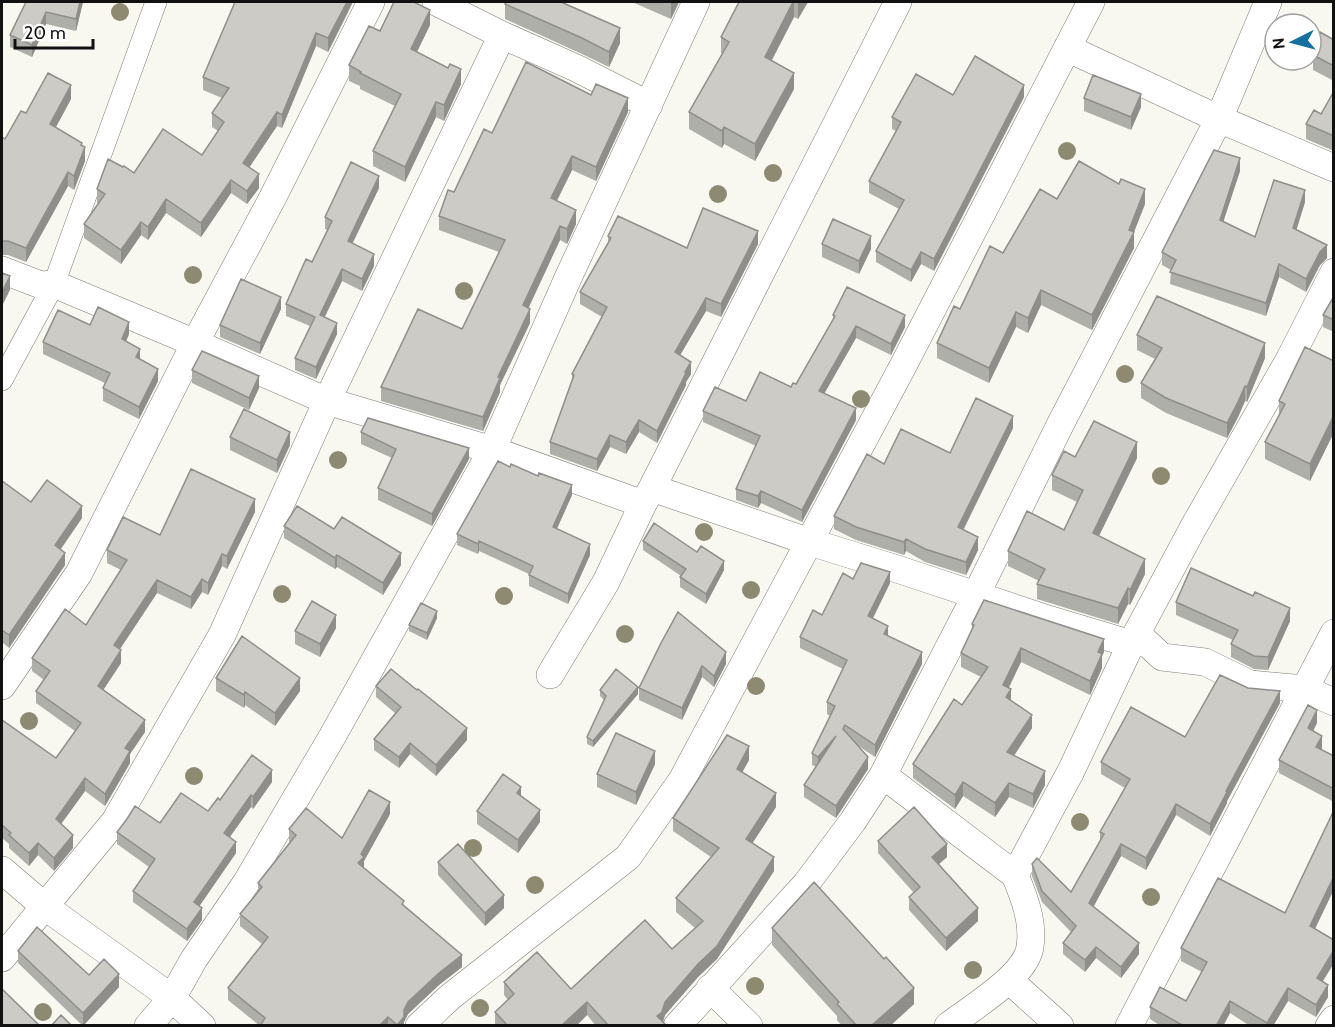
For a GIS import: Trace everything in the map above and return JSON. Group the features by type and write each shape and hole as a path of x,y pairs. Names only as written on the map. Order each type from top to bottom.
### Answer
{"street":[{"path":"2,380 54,284 156,2"},
{"path":"2,686 79,573 371,2"},
{"path":"436,2 649,105"},
{"path":"148,1026 172,998 194,959 246,883 332,737 492,450 568,278 696,2"},
{"path":"550,675 606,582 647,496 898,2"},
{"path":"419,1026 450,997 628,857 682,780 956,265 1091,2"},
{"path":"677,1026 806,884 884,775 1061,423 1219,119 1268,2"},
{"path":"2,958 115,820 222,635 327,401 502,35"},
{"path":"1067,48 1219,119 1334,168"},
{"path":"2,270 42,285 54,284 327,401 810,542 1131,644 1146,642 1162,657 1205,662 1250,684 1304,688 1334,702"},
{"path":"1015,875 1071,771 1131,644 1193,528 1289,360 1334,272"},
{"path":"1129,1026 1334,633"},
{"path":"884,775 1015,875 1026,903 1030,948 1025,962 1010,980 948,1026"},
{"path":"2,870 44,906 172,998 202,1026"},
{"path":"1010,980 1060,1026"},
{"path":"710,988 749,1026"},
{"path":"1329,1026 1334,1018"}],"building":[{"path":"26,2 80,2 76,19 46,12 32,45 10,35"},
{"path":"235,2 347,2 328,38 316,33 282,115 277,112 243,163 259,174 247,191 231,180 201,223 166,199 148,227 141,222 121,250 84,224 105,194 97,189 108,159 134,173 163,129 202,155 224,122 212,113 229,88 203,77"},
{"path":"394,2 414,2 430,10 411,49 448,68 450,64 461,69 444,105 436,102 405,167 373,151 401,94 349,65 369,26 380,31"},
{"path":"507,2 561,2 620,28 609,52 505,4"},
{"path":"739,2 793,2 765,57 794,73 755,144 724,127 722,131 689,112 729,42 721,37"},
{"path":"1323,34 1334,40 1334,66 1323,60"},
{"path":"975,56 1024,85 934,259 921,252 911,270 876,251 904,200 869,181 901,122 892,117 916,74 953,95"},
{"path":"526,62 591,95 596,84 628,98 596,167 572,156 551,198 576,210 567,229 560,226 523,305 530,309 498,377 500,378 483,417 381,387 418,309 462,329 505,240 439,216 448,190 454,192 484,129 492,133"},
{"path":"48,73 71,85 50,124 85,147 74,176 68,172 26,248 2,241 2,137 5,139 21,111 26,113"},
{"path":"1093,75 1141,94 1131,117 1084,98"},
{"path":"1334,91 1334,136 1306,124 1314,110 1321,114"},
{"path":"1214,150 1240,158 1220,220 1255,237 1274,180 1305,190 1293,228 1327,245 1320,252 1306,279 1279,264 1266,303 1170,272 1176,260 1162,252"},
{"path":"1079,161 1119,184 1121,179 1145,189 1129,230 1134,232 1092,315 1041,290 1028,318 1016,312 989,368 937,343 954,306 960,309 990,246 1003,253 1040,189 1057,199"},
{"path":"351,162 379,176 348,241 374,254 362,279 342,269 320,315 337,323 316,367 295,358 315,317 286,304 306,259 312,262 332,221 325,217"},
{"path":"703,208 758,231 721,304 706,298 675,352 691,362 657,431 639,420 626,442 610,435 597,459 550,442 574,375 572,374 607,307 580,292 611,238 608,236 618,216 687,248"},
{"path":"833,219 871,236 859,261 822,244"},
{"path":"2,273 10,276 2,292"},
{"path":"241,279 281,297 260,343 220,325"},
{"path":"847,287 905,315 891,344 856,326 819,391 856,408 802,510 761,491 758,496 736,489 760,436 703,411 715,387 746,401 760,372 791,387 793,383 796,384 835,316 833,315"},
{"path":"1157,296 1265,343 1247,387 1245,386 1227,423 1166,398 1141,383 1162,348 1137,335"},
{"path":"1334,296 1334,320 1323,315"},
{"path":"98,307 129,322 122,339 140,349 136,357 158,369 139,407 103,388 110,373 43,342 58,310 90,325"},
{"path":"1305,347 1334,361 1334,415 1310,464 1265,442 1285,404 1279,401"},
{"path":"202,351 259,376 249,398 192,370"},
{"path":"976,398 1013,416 958,527 978,537 966,562 925,549 906,539 904,542 856,527 834,516 867,454 884,464 901,429 950,453"},
{"path":"244,409 290,432 277,460 230,437"},
{"path":"368,418 469,448 432,514 378,488 396,449 361,432"},
{"path":"1094,421 1137,442 1093,533 1145,559 1130,590 1128,588 1118,608 1037,584 1045,569 1008,551 1027,511 1064,530 1083,490 1052,475 1064,451 1075,457"},
{"path":"498,461 510,467 511,464 538,476 539,473 572,485 553,527 590,544 568,594 529,575 533,566 479,541 478,544 457,534"},
{"path":"191,469 255,499 227,556 222,554 208,583 202,579 191,597 157,580 114,645 121,650 98,686 145,720 125,748 130,751 105,794 85,778 56,819 73,835 54,858 38,843 29,853 9,835 11,833 2,825 2,720 56,758 81,723 36,691 50,671 32,658 65,609 86,625 127,560 107,550 123,517 160,535"},
{"path":"47,480 82,506 55,545 65,553 9,635 2,630 2,481 31,502"},
{"path":"297,506 334,529 342,517 401,553 383,583 337,555 335,558 284,526"},
{"path":"654,523 697,552 701,546 724,561 706,594 680,577 686,569 643,541"},
{"path":"861,563 890,572 868,616 888,626 884,634 922,652 875,745 845,725 843,729 868,757 836,806 804,785 836,736 818,757 812,753 835,706 827,702 847,660 800,637 813,610 822,615 843,573 853,579"},
{"path":"1191,568 1253,596 1255,592 1290,608 1268,657 1254,656 1231,644 1238,630 1176,602"},
{"path":"984,600 1104,639 1098,652 1102,654 1090,681 1021,648 1003,685 1011,689 1006,697 1032,715 1007,752 1045,771 1033,794 1009,783 995,803 963,782 955,795 913,764 954,699 962,705 988,667 961,653"},
{"path":"312,601 336,615 320,644 295,631"},
{"path":"421,603 437,611 427,633 409,625"},
{"path":"678,612 726,652 714,676 702,666 682,708 639,688"},
{"path":"242,636 300,678 275,713 245,692 244,695 216,678"},
{"path":"391,669 467,728 436,765 410,743 399,757 374,739 401,707 376,686"},
{"path":"616,669 638,687 593,741 587,737 606,696 600,690"},
{"path":"1220,675 1248,688 1280,691 1210,824 1176,804 1146,858 1121,844 1089,903 1139,943 1121,967 1096,947 1085,960 1063,943 1076,926 1042,891 1032,864 1037,858 1071,892 1104,834 1100,832 1130,779 1101,762 1131,707 1185,737"},
{"path":"1308,705 1317,710 1308,728 1322,736 1316,747 1334,756 1334,789 1279,760"},
{"path":"616,733 655,751 636,792 597,774"},
{"path":"727,735 749,746 737,769 776,793 746,839 774,857 717,946 665,1002 662,1012 657,1016 667,1026 609,1026 587,1002 561,1026 508,1026 495,1012 514,994 504,982 537,952 571,989 645,920 672,949 703,921 676,898 719,848 673,818"},
{"path":"252,755 272,770 224,833 236,842 194,902 202,908 187,929 133,891 155,859 117,832 135,806 160,823 181,793 208,811 218,798 220,800"},
{"path":"503,774 521,787 517,793 540,810 518,840 477,811"},
{"path":"369,790 390,802 361,854 364,857 358,863 404,901 402,904 462,955 408,1002 404,1010 404,1017 397,1025 388,1017 379,1026 260,1026 265,1018 228,988 268,937 240,914 262,887 258,883 296,835 289,829 306,808 342,838"},
{"path":"914,807 947,844 932,857 978,908 946,938 909,897 920,887 878,841"},
{"path":"1334,810 1334,876 1310,926 1334,940 1334,950 1317,978 1328,985 1316,1005 1288,988 1267,1023 1230,1001 1216,1026 1184,1026 1150,1007 1160,987 1186,1001 1207,962 1181,948 1218,878 1285,913"},
{"path":"458,844 504,895 485,913 438,862"},
{"path":"814,882 884,959 886,957 914,988 871,1026 857,1026 837,1004 839,1002 772,928"},
{"path":"37,927 89,975 104,959 119,974 83,1013 18,951"},
{"path":"2,989 40,1026 2,1026"},
{"path":"61,1015 72,1026 51,1026"}]}
